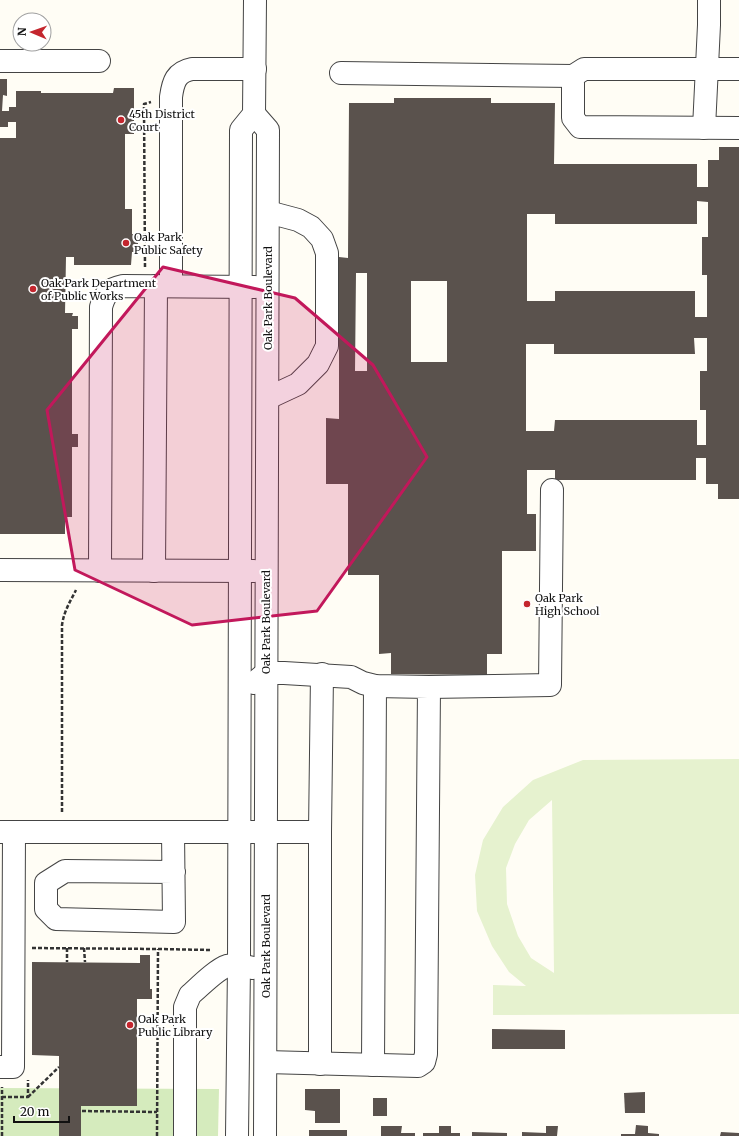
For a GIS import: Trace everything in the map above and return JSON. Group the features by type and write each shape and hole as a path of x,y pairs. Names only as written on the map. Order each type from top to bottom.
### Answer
{"street":[{"path":"237,1136 239,965 241,130 254,114 255,0"},
{"path":"704,128 709,0"},
{"path":"0,60 98,61"},
{"path":"154,571 172,89 179,74 186,70 255,69"},
{"path":"341,73 573,76 584,69 739,69"},
{"path":"573,76 573,118 580,127 739,128"},
{"name":"Oak Park Boulevard","path":"254,114 268,130 265,1136"},
{"path":"268,212 298,220 311,227 322,239 327,253 327,346 318,364 298,384 268,398"},
{"path":"100,571 101,307 104,298 108,292 116,287 123,286 268,287"},
{"path":"239,695 266,673 322,674 351,677 363,683 375,686 429,687 550,685 552,490"},
{"path":"0,570 267,572"},
{"path":"320,1064 322,674"},
{"path":"373,1065 375,686"},
{"path":"266,1062 418,1066 424,1062 426,1054 429,687"},
{"path":"1,1075 13,1067 7,832 320,832"},
{"path":"173,832 174,872 174,922 56,919 46,909 46,883 65,871 174,872"},
{"path":"185,1136 185,1008 187,1001 190,995 222,968 229,965 239,965 266,970"}],"path":[{"path":"29,948 214,950"},
{"path":"67,948 67,962"},
{"path":"84,948 85,962"},
{"path":"157,1136 158,949"},
{"path":"2,1097 28,1097 59,1067"},
{"path":"28,1074 28,1097"},
{"path":"1,1075 2,1136"},
{"path":"82,1111 157,1112"}],"highlighted area":[{"path":"163,267 295,298 373,365 427,457 317,611 192,625 75,570 47,410"}],"green space":[{"path":"739,759 739,1014 493,1015 493,985 526,986 509,972 492,946 477,911 475,875 483,840 503,807 533,780 583,760","holes":["552,800 554,973 531,958 518,936 507,904 506,868 515,844 529,820"]},
{"path":"0,1088 219,1089 218,1136 0,1136"}],"building":[{"name":"Oak Park Department of Public Works","path":"0,79 7,79 7,96 3,95 2,111 9,111 9,107 16,107 16,91 41,91 41,93 113,93 114,88 134,88 134,134 125,134 125,209 132,209 132,234 138,234 138,252 132,252 131,265 74,265 74,257 66,257 65,313 73,313 72,316 78,316 78,329 72,329 72,434 78,434 78,447 72,447 72,517 65,517 65,534 0,534 0,138 16,138 16,122 8,122 8,127 0,127"},
{"name":"Oak Park High School","path":"394,98 491,98 491,103 555,103 554,164 697,164 697,187 708,187 708,160 719,160 719,147 739,147 739,499 718,499 718,484 706,484 706,458 696,458 696,480 555,480 555,470 527,470 527,514 536,514 536,551 502,551 502,654 487,654 487,675 391,674 391,653 379,654 379,575 348,575 348,484 326,484 326,418 339,419 339,257 348,258 349,103 394,103","holes":["697,201 708,202 708,237 702,237 702,275 707,275 707,317 695,317 695,291 555,291 555,301 527,301 527,214 555,214 555,224 697,224","356,273 367,273 367,371 355,371","411,281 447,281 447,362 411,362","694,338 707,338 707,371 700,371 700,410 706,410 706,445 697,445 697,420 555,420 554,431 526,431 526,344 554,344 554,354 695,354"]},
{"path":"140,955 150,955 150,989 152,989 152,999 137,999 137,1106 81,1106 81,1136 59,1136 59,1056 32,1055 32,962 140,963"},
{"path":"492,1029 565,1030 565,1049 492,1049"},
{"path":"305,1089 340,1089 340,1123 315,1123 315,1111 305,1110"},
{"path":"645,1092 645,1113 625,1113 624,1093"},
{"path":"373,1098 387,1098 387,1116 373,1116"},
{"path":"636,1125 648,1126 648,1133 659,1134 659,1136 621,1136 621,1134 635,1134"},
{"path":"381,1126 402,1126 401,1133 415,1133 415,1136 381,1136"},
{"path":"439,1126 451,1126 451,1133 460,1133 460,1136 423,1136 423,1133 439,1133"},
{"path":"546,1126 558,1126 557,1136 522,1136 522,1132 546,1133"},
{"path":"309,1130 347,1130 347,1136 309,1136"},
{"path":"472,1132 507,1133 507,1136 472,1136"},
{"path":"721,1132 739,1133 739,1136 720,1136"}],"place":[{"name":"45th District Court","path":"121,120"},
{"name":"Oak Park Public Safety","path":"126,243"},
{"name":"Oak Park Department of Public Works","path":"33,289"},
{"name":"Oak Park High School","path":"527,604"},
{"name":"Oak Park Public Library","path":"130,1025"}]}
